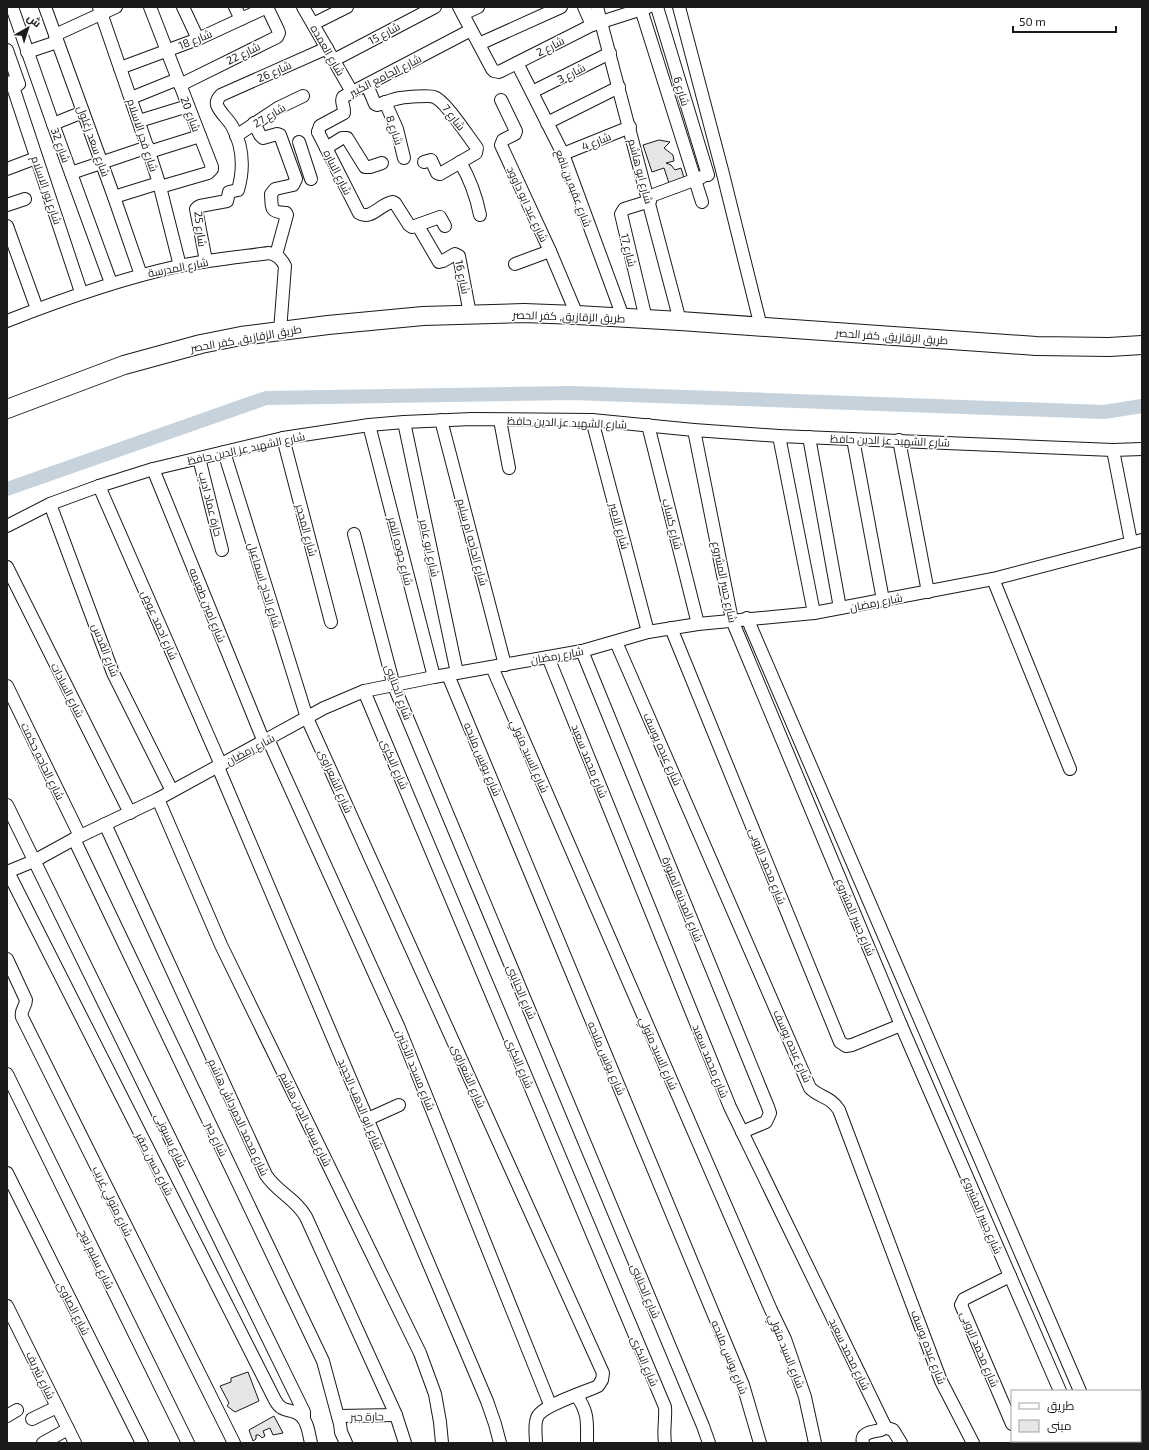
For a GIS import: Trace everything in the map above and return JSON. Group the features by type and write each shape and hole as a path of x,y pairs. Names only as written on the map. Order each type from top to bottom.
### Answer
{"main road":[{"name":"طريق الزقازيق, كفر الحصر","path":"7,409 124,365 162,354 228,339 375,319 524,313 680,321 1036,346 1102,347 1142,345"}],"street":[{"name":"شارع 32","path":"12,7 111,283"},
{"name":"شارع سعد زغلول","path":"44,7 102,162 141,275"},
{"path":"28,52 56,39 100,10 116,7"},
{"name":"شارع 20","path":"150,7 212,167 210,172 160,185"},
{"path":"183,7 198,39"},
{"path":"235,7 241,19"},
{"name":"شارع 18","path":"120,68 198,39 267,7"},
{"name":"شارع 22","path":"179,82 277,37 278,30 267,7"},
{"name":"شارع العمده","path":"303,7 352,92"},
{"path":"313,24 347,7"},
{"name":"شارع 15","path":"334,60 435,7"},
{"path":"478,7 461,11 479,44 562,7"},
{"path":"584,7 596,23"},
{"path":"596,23 597,7"},
{"name":"شارع 6","path":"657,7 708,175"},
{"path":"679,7 761,327"},
{"path":"645,8 702,202"},
{"name":"شارع 2","path":"479,44 492,69 499,72 596,23 645,8"},
{"name":"شارع فجر الاسلام","path":"100,10 160,185 180,266"},
{"name":"شارع ابو هاشم","path":"596,23 610,53 680,321"},
{"name":"شارع الجامع الكبير","path":"318,132 322,124 343,114 344,110 342,98 472,30"},
{"name":"شارع 26","path":"221,95 327,48"},
{"path":"7,50 19,84 10,85"},
{"name":"شارع 3","path":"532,92 610,53"},
{"name":"شارع عقبه بن نافع","path":"517,63 563,154 622,318"},
{"path":"131,98 179,82"},
{"name":"شارع نور الاسلام","path":"10,85 81,292"},
{"path":"367,85 375,104 379,105 385,102"},
{"path":"547,123 619,87"},
{"name":"شارع 25","path":"206,261 196,209 200,206 226,202 229,192 238,190 242,171 241,153 236,136 232,126 218,108 216,103 217,98 221,95"},
{"name":"شارع 27","path":"236,136 278,108 303,96"},
{"name":"شارع 7","path":"385,102 407,97 435,97 440,100 477,148 476,153 438,174 431,160 424,162"},
{"name":"شارع عيد ابو داوود","path":"501,100 516,131 515,134 503,140 501,145 550,250 577,315"},
{"name":"شارع 8","path":"385,102 397,129 404,158"},
{"path":"139,121 188,106"},
{"path":"53,124 83,112"},
{"path":"254,124 263,138 280,135 296,179 293,185 275,188 271,194 274,212 286,213 287,215 276,255 282,259 285,266 280,331"},
{"name":"شارع 4","path":"563,154 630,128"},
{"path":"285,150 318,132"},
{"name":"شارع البياره","path":"318,132 359,213 362,215 369,215 388,203 393,202 410,227 414,228 418,226"},
{"path":"71,173 102,162 200,136"},
{"path":"326,148 342,138 347,138 365,167 370,167 382,162"},
{"path":"299,142 311,180"},
{"path":"7,168 36,158"},
{"path":"460,162 474,190 480,214"},
{"path":"649,199 722,170"},
{"path":"114,197 160,185"},
{"path":"7,205 25,198"},
{"name":"شارع 17","path":"646,319 621,214 624,209 649,199"},
{"path":"418,226 440,217 445,226"},
{"path":"7,226 37,309"},
{"name":"شارع 16","path":"418,226 439,262 456,254 459,256 470,314"},
{"path":"515,264 550,250"},
{"name":"شارع المدرسة","path":"7,321 81,292 141,275 206,261 269,253 276,255"},
{"name":"شارع الشهيد عز الدين حافظ","path":"7,526 50,504 99,486 154,469 283,438 369,424 441,420 592,420 694,430 779,436 1112,450 1142,449"},
{"name":"شارع الحاجه ام سليم","path":"441,420 505,665"},
{"path":"500,420 509,468"},
{"name":"شارع الامير","path":"592,420 648,632"},
{"name":"شارع ابو عامر","path":"404,422 452,674"},
{"name":"شارع جوده النمر","path":"369,424 434,677"},
{"name":"شارع كساب","path":"648,425 698,624"},
{"name":"شارع جسر المشروع","path":"694,430 732,620 901,1025 1060,1390"},
{"path":"779,436 814,613"},
{"path":"808,437 840,608"},
{"name":"شارع المحجر","path":"283,438 331,622"},
{"path":"853,439 883,600"},
{"path":"900,440 928,592"},
{"path":"1112,450 1137,541"},
{"name":"شارع الحاج اسماعيل","path":"224,452 307,718"},
{"name":"حارة عماد اديب","path":"199,458 222,550"},
{"name":"شارع امين طعيمه","path":"154,469 266,740"},
{"name":"شارع احمد عوض","path":"99,486 220,766"},
{"name":"شارع القدس","path":"50,504 113,672 172,791"},
{"name":"شارع الجناينى","path":"354,534 394,686 709,1443"},
{"name":"شارع رمضان","path":"8,872 34,861 104,824 158,799 324,708 364,691 582,651 648,632 747,618 814,613 993,580 1137,541"},
{"name":"شارع السادات","path":"7,567 130,813"},
{"path":"993,580 1070,769"},
{"name":"شارع جسر المشروع","path":"747,618 1080,1390"},
{"name":"شارع محمد الروبى","path":"671,628 840,1042 846,1046 852,1045 901,1025"},
{"name":"شارع عبده يوسف","path":"616,642 810,1088 818,1094 830,1099 839,1110 941,1381 973,1443"},
{"name":"شارع المدينه المنورة","path":"582,651 768,1107 770,1114 766,1122 742,1132"},
{"name":"شارع محمد سعيد","path":"548,657 717,1077 742,1132 884,1424 884,1427"},
{"name":"شارع السيد متولي","path":"492,667 785,1339 805,1397 815,1443"},
{"name":"شارع يونس مليحه","path":"452,674 743,1385 760,1443"},
{"name":"شارع الحاجه حكمت","path":"7,686 77,838"},
{"name":"شارع البكرى","path":"364,691 665,1407 666,1417 664,1439"},
{"name":"شارع الشعراوى","path":"307,718 603,1373 602,1380 598,1386 549,1406"},
{"name":"شارع مسجد الأختين","path":"266,740 399,1028 549,1402 549,1406"},
{"name":"شارع ابو الدهب الجديد","path":"220,766 488,1401 500,1443"},
{"name":"شارع سيف الدين هاشم","path":"158,799 222,944 420,1353 435,1394 442,1443"},
{"name":"شارع بسيونى","path":"7,805 304,1412 304,1419"},
{"name":"شارع محمد الدمرداش هاشم","path":"104,824 266,1176 274,1187 301,1208 306,1216 396,1415 405,1443"},
{"name":"شارع جبر","path":"77,838 323,1361 341,1432 346,1443"},
{"name":"شارع حسن صقر","path":"8,872 274,1400 281,1408 296,1412 304,1419"},
{"name":"شارع متولي غريب","path":"7,959 25,994 26,1000 21,1012 22,1017 234,1443"},
{"name":"شارع سليم نوح","path":"7,1074 188,1443"},
{"path":"368,1119 399,1105"},
{"name":"شارع الصاوى","path":"7,1173 142,1443"},
{"name":"شارع محمد الروبى","path":"1010,1276 964,1299 961,1305 1011,1422"},
{"name":"شارع شريف","path":"7,1306 75,1443"},
{"path":"576,1395 583,1404 587,1415 587,1443"},
{"path":"536,1443 536,1418 542,1410 549,1406"},
{"path":"32,1420 57,1407"},
{"name":"حارة جبر","path":"338,1416 396,1415"},
{"path":"304,1419 311,1443"},
{"path":"863,1443 862,1439 866,1434 881,1430 884,1427 893,1430 901,1443"},
{"path":"43,1443 68,1429"}],"building":[{"path":"659,140 670,142 664,148 673,155 674,161 666,163 671,165 675,170 681,168 685,181 670,186 664,168 652,172 643,145"},
{"path":"248,1372 259,1401 235,1412 227,1406 229,1403 220,1386 231,1382 231,1378"},
{"path":"274,1416 283,1433 273,1435 270,1428 263,1431 265,1436 262,1438 259,1435 256,1435 256,1439 253,1441 249,1430"}],"waterway":[{"path":"7,489 266,398 572,393 1104,412 1142,406"}]}
